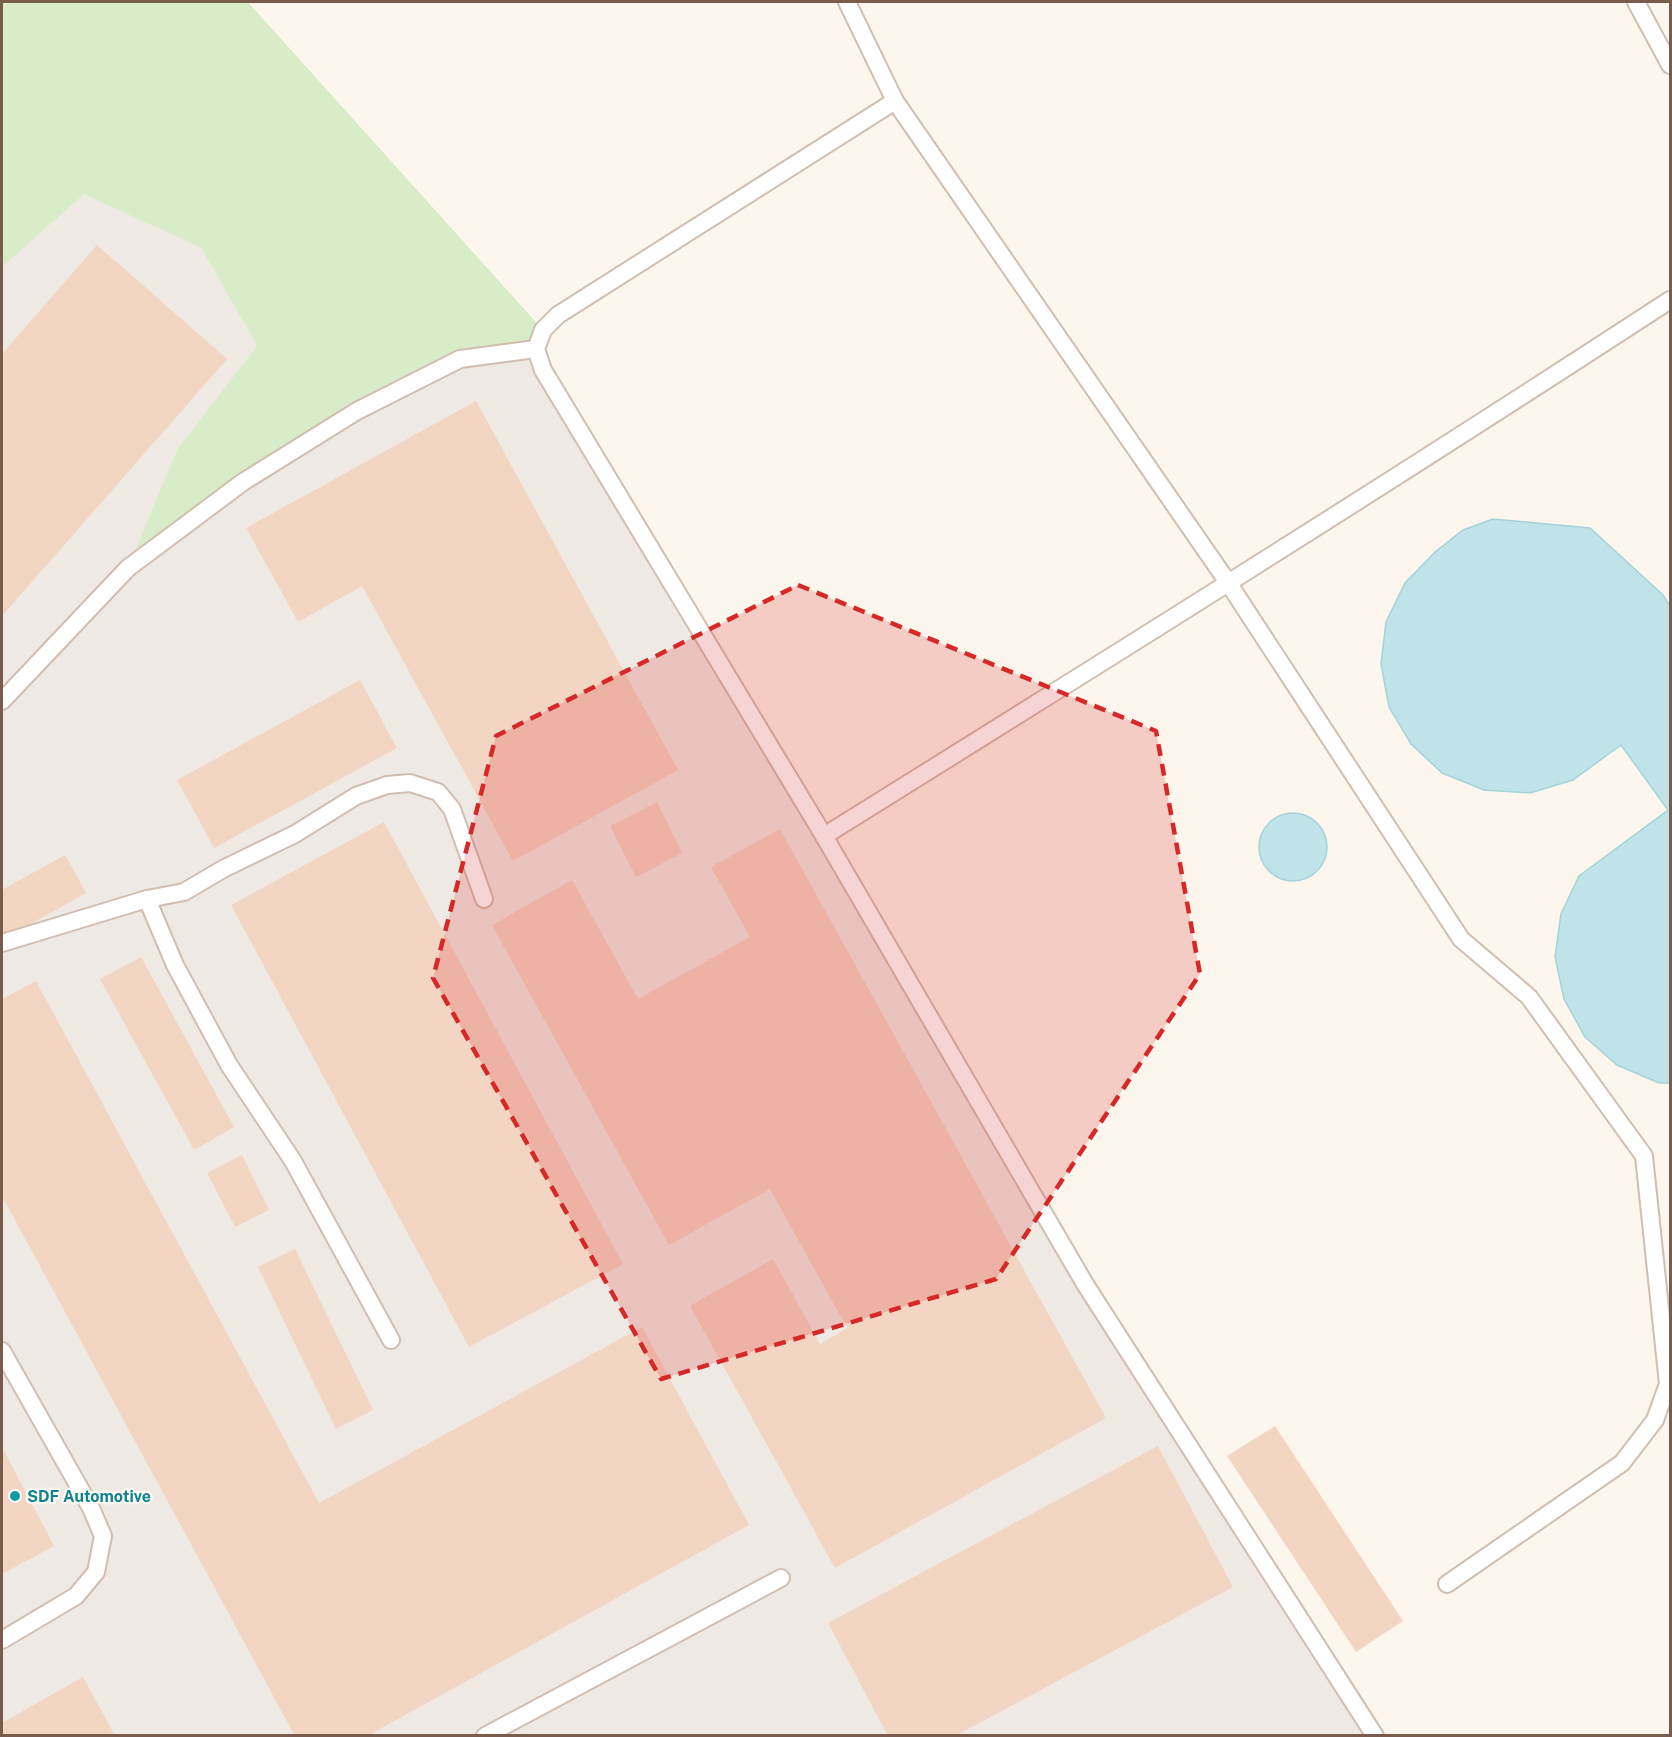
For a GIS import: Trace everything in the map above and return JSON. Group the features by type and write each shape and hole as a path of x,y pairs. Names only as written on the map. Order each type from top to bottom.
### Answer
{"lane":[{"path":"847,2 895,101 1228,584 1461,939 1529,997 1644,1156 1668,1384 1655,1420 1622,1463 1447,1584"},
{"path":"1636,2 1671,65"},
{"path":"895,101 558,315 543,330 536,349 543,370 824,836 1085,1284 1375,1736"},
{"path":"824,836 1228,584 1671,300"},
{"path":"2,701 128,568 243,482 357,411 460,359 536,349"},
{"path":"2,943 147,899 184,892 223,869 295,834 356,796 387,785 410,783 438,792 452,809 484,899"},
{"path":"147,899 175,966 230,1065 293,1161 391,1340"},
{"path":"2,1351 91,1508 103,1536 96,1572 76,1596 2,1640"},
{"path":"485,1736 781,1578"}],"highlighted area":[{"path":"798,585 1156,731 1200,974 996,1279 661,1379 433,978 496,736"}],"shaded area":[{"path":"84,193 201,248 257,346 178,448 243,482 460,359 536,349 1085,1284 1375,1735 2,1735 2,267"}],"green space":[{"path":"2,2 248,2 543,330 536,349 460,359 357,411 128,568 178,448 257,346 201,248 84,194 2,267"}],"water":[{"path":"1493,519 1590,528 1663,595 1670,606 1670,1083 1659,1083 1617,1065 1585,1037 1564,999 1555,957 1561,914 1579,876 1668,810 1621,745 1573,780 1530,793 1484,790 1442,773 1411,744 1389,707 1381,664 1386,622 1405,583 1435,552 1463,530"},
{"path":"1293,813 1306,816 1317,823 1324,834 1327,847 1324,860 1317,871 1306,878 1293,881 1280,878 1269,871 1262,860 1259,847 1262,834 1269,823 1280,816"}],"building":[{"path":"97,245 227,359 2,616 2,354"},
{"path":"476,401 678,770 513,861 362,586 298,622 246,528"},
{"path":"360,680 397,748 214,848 177,780"},
{"path":"657,802 682,853 636,877 610,826"},
{"path":"384,822 623,1264 469,1347 231,905"},
{"path":"780,829 1106,1418 835,1568 690,1306 773,1259 820,1344 847,1328 770,1189 669,1245 492,925 572,880 638,999 750,937 711,867"},
{"path":"65,855 86,893 2,940 2,890"},
{"path":"141,957 234,1127 194,1150 100,979"},
{"path":"36,981 319,1503 642,1327 749,1525 367,1736 295,1736 2,1196 2,999"},
{"path":"242,1155 269,1210 235,1227 207,1173"},
{"path":"295,1249 373,1410 336,1429 258,1267"},
{"path":"1275,1426 1403,1621 1356,1652 1227,1456"},
{"path":"1158,1446 1233,1587 955,1736 888,1736 828,1623"},
{"name":"SDF Automotive","path":"2,1447 54,1546 2,1574"},
{"path":"83,1677 115,1736 2,1736 2,1723"}],"place":[{"name":"SDF Automotive","path":"15,1496"}]}
